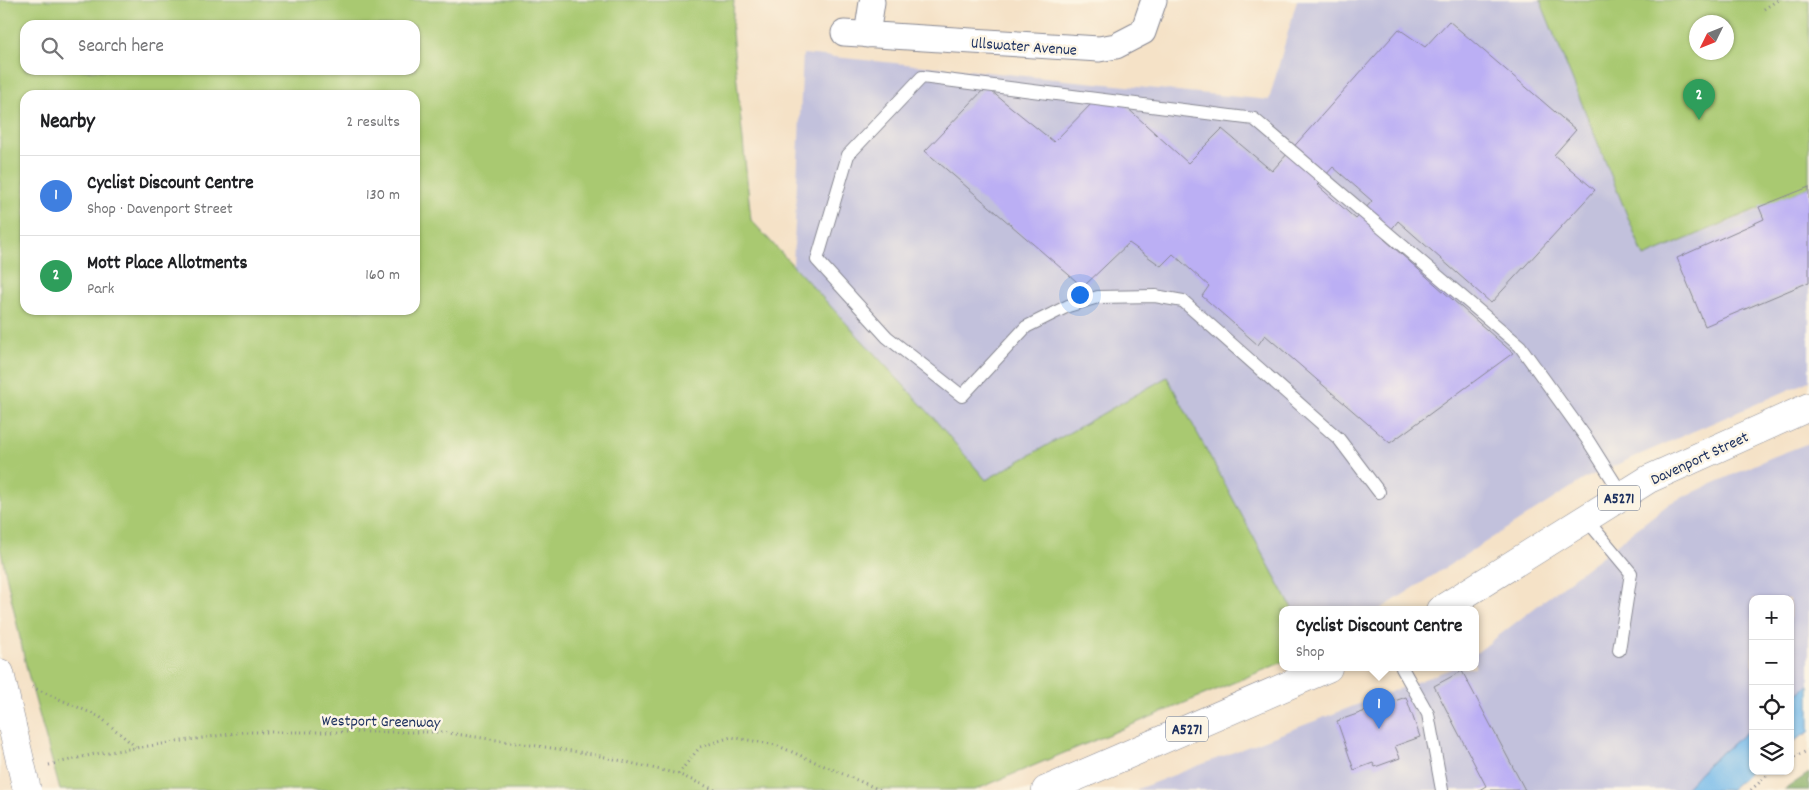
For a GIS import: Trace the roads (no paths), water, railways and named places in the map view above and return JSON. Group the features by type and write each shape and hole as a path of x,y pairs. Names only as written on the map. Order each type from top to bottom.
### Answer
{"main road":[{"name":"Davenport Street","path":"1446,606 1649,479 1809,407"},
{"name":"A5271","path":"1046,790 1321,671"},
{"path":"0,673 27,790"}],"street":[{"name":"Ullswater Avenue","path":"872,2 855,34 1099,49 1116,46 1143,32 1154,0"}],"lane":[{"path":"1379,492 1339,439 1183,302 1155,296 1098,297 1068,306 1026,327 962,396 886,337 817,260 848,155 922,77 1254,119 1520,346 1587,440 1623,496"},
{"path":"1586,519 1631,573 1619,650"},
{"path":"1404,671 1428,714 1442,790"}],"water":[{"path":"1809,685 1809,732 1794,741 1794,730 1794,696"},
{"path":"1749,730 1749,773 1730,790 1684,790 1708,764"}],"place":[{"name":"Mott Place Allotments","path":"1699,120"},
{"name":"Cyclist Discount Centre","path":"1379,729"}]}
